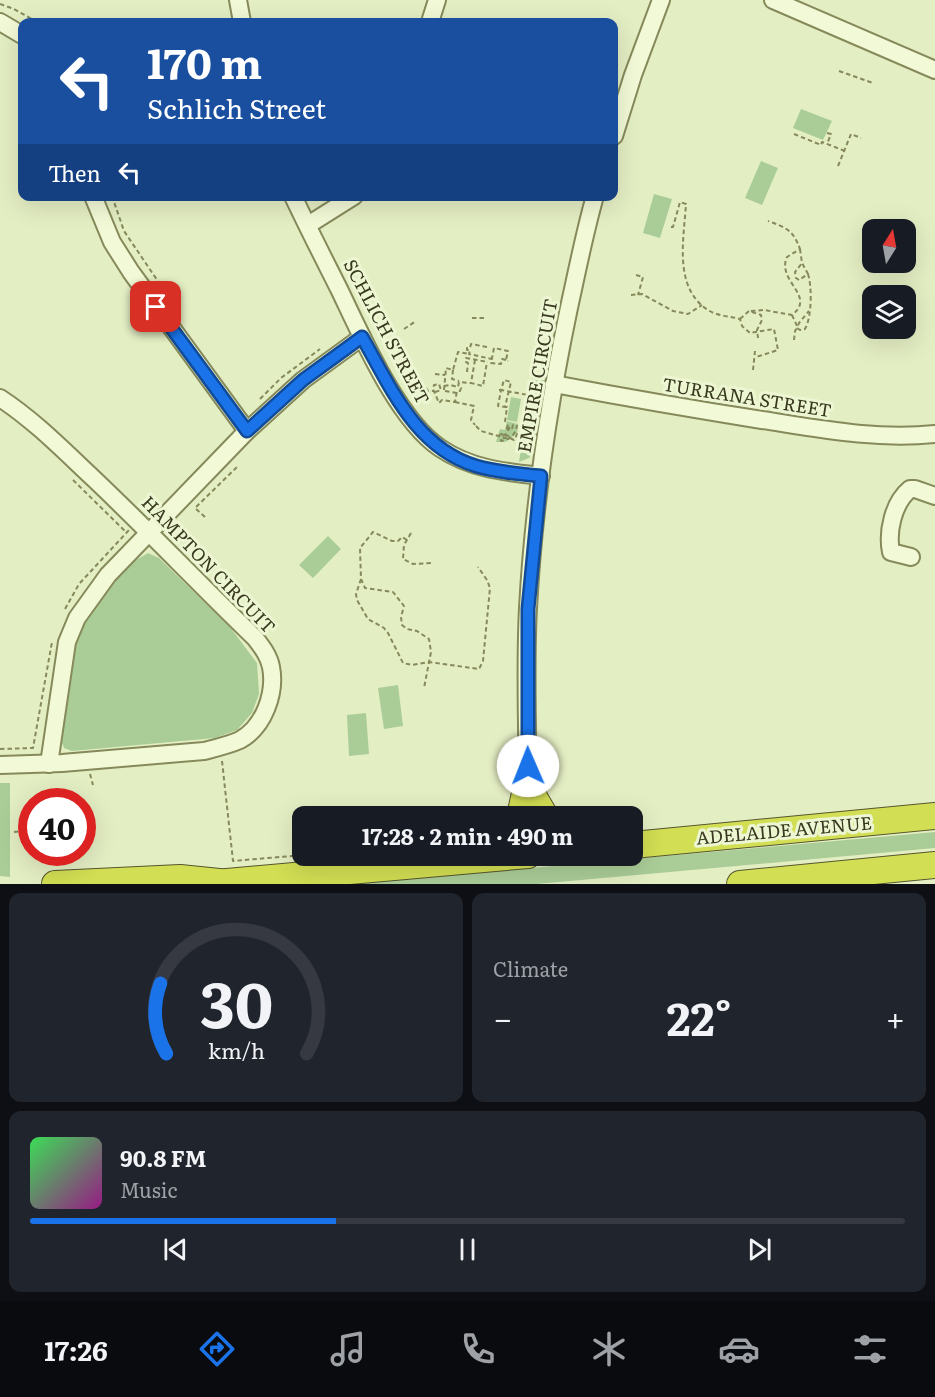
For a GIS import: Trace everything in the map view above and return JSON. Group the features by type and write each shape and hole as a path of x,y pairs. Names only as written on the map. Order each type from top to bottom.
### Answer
{"highway":[{"path":"522,806 528,780"},
{"path":"528,780 540,806"},
{"name":"ADELAIDE AVENUE","path":"643,844 935,816"},
{"path":"740,884 935,865"},
{"path":"55,884 180,878 212,883 384,866"}],"street":[{"path":"238,0 241,18"},
{"path":"431,18 437,0"},
{"path":"618,123 661,0"},
{"path":"772,0 935,70"},
{"path":"0,22 18,33"},
{"path":"95,201 112,242 130,272 247,431"},
{"name":"SCHLICH STREET","path":"295,201 362,337 393,392 412,422 425,437 459,459 475,466 495,471 541,476"},
{"path":"308,225 346,201"},
{"name":"EMPIRE CIRCUIT","path":"528,780 528,609 545,435 566,319 594,201"},
{"path":"49,764 67,642 82,610 108,575 247,431 303,380 362,337"},
{"name":"TURRANA STREET","path":"554,384 666,405 847,434 899,436 935,434"},
{"name":"HAMPTON CIRCUIT","path":"0,398 27,417 150,532 255,639 266,652 271,666 272,685 263,717 254,728 241,739 218,747 197,751 49,764 0,765"},
{"path":"911,557 891,552 890,530 898,505 909,489 935,496"}],"path":[{"path":"0,4 30,18"},
{"path":"839,71 873,83"},
{"path":"827,133 831,134 827,144"},
{"path":"794,134 821,145 822,142 845,151"},
{"path":"838,166 851,134 861,138"},
{"path":"114,201 124,231 180,315"},
{"path":"671,227 673,227 680,202 686,204 684,271 693,296 702,305 715,313 740,319 751,311 764,310 792,315"},
{"path":"768,221 790,230 800,249 802,263 811,285 808,325 805,329 798,327 792,315"},
{"path":"792,315 798,307 800,297 785,272 784,262 790,254 800,249"},
{"path":"802,263 796,269 796,278 801,279 808,274"},
{"path":"636,275 642,277 638,294"},
{"path":"631,295 645,295 677,312 688,314 702,305"},
{"path":"751,311 759,313 762,317 757,333 758,338"},
{"path":"794,340 795,331 809,311"},
{"path":"472,318 483,318"},
{"path":"740,319 740,323 750,333 774,329 778,350 756,357"},
{"path":"405,329 416,321"},
{"path":"469,354 470,350 467,348 470,348 471,344 487,347"},
{"path":"490,361 458,352 452,380 483,386 485,378 490,361 494,348 508,351 507,361 502,359 501,364 490,361"},
{"path":"753,370 755,351"},
{"path":"467,372 466,358 490,361"},
{"path":"471,385 476,360"},
{"path":"442,400 446,368 453,370"},
{"path":"435,374 444,375"},
{"path":"434,386 436,399 440,403 442,400 474,406 471,420 481,431 509,436 507,407 503,408 497,407 504,380 511,382 503,408"},
{"path":"455,402 461,388 458,387 459,382"},
{"path":"440,385 443,389"},
{"path":"440,385 426,388 428,391 435,392 450,385 458,387"},
{"path":"440,385 443,389 457,393"},
{"path":"500,390 528,395"},
{"path":"510,438 517,425"},
{"path":"505,435 506,438 500,440 510,438 514,440 519,433 522,433"},
{"path":"205,517 195,508 238,466"},
{"path":"407,540 402,537 398,542 392,541 373,532 360,548 361,579 356,594 368,619 384,628 388,633 403,663 412,665 429,662 475,670 481,666 490,588 488,580 478,567"},
{"path":"411,532 403,559 406,562 423,565 433,563"},
{"path":"361,579 365,588 381,589 396,594 404,606 400,619 402,625 429,639 431,647 424,688"},
{"path":"218,747 221,753 233,861 292,856"},
{"path":"14,832 18,832"}],"green space":[{"path":"801,109 832,121 823,140 793,128"},
{"path":"761,161 778,168 762,205 745,198"},
{"path":"654,194 672,199 660,238 643,233"},
{"path":"538,344 552,349 548,366 534,363"},
{"path":"532,378 547,381 537,446 529,458 519,462"},
{"path":"511,397 521,399 517,422 507,420"},
{"path":"507,421 518,424 517,434 505,442 496,442 500,429 505,430"},
{"path":"328,536 341,549 313,578 299,565"},
{"path":"148,553 159,558 230,627 257,663 259,694 252,713 237,730 215,738 72,751 64,748 60,738 76,640 88,614 114,581 136,560"},
{"path":"398,685 403,726 384,729 378,688"},
{"path":"366,713 369,754 349,756 347,715"},
{"path":"0,783 10,783 10,877 0,876"},
{"path":"935,832 935,848 537,884 352,884 554,866 643,866 643,858"}],"route":[{"path":"156,307 247,431 303,380 362,337 393,392 412,422 425,437 459,459 475,466 495,471 541,476 534,529 528,609 528,766"}]}
